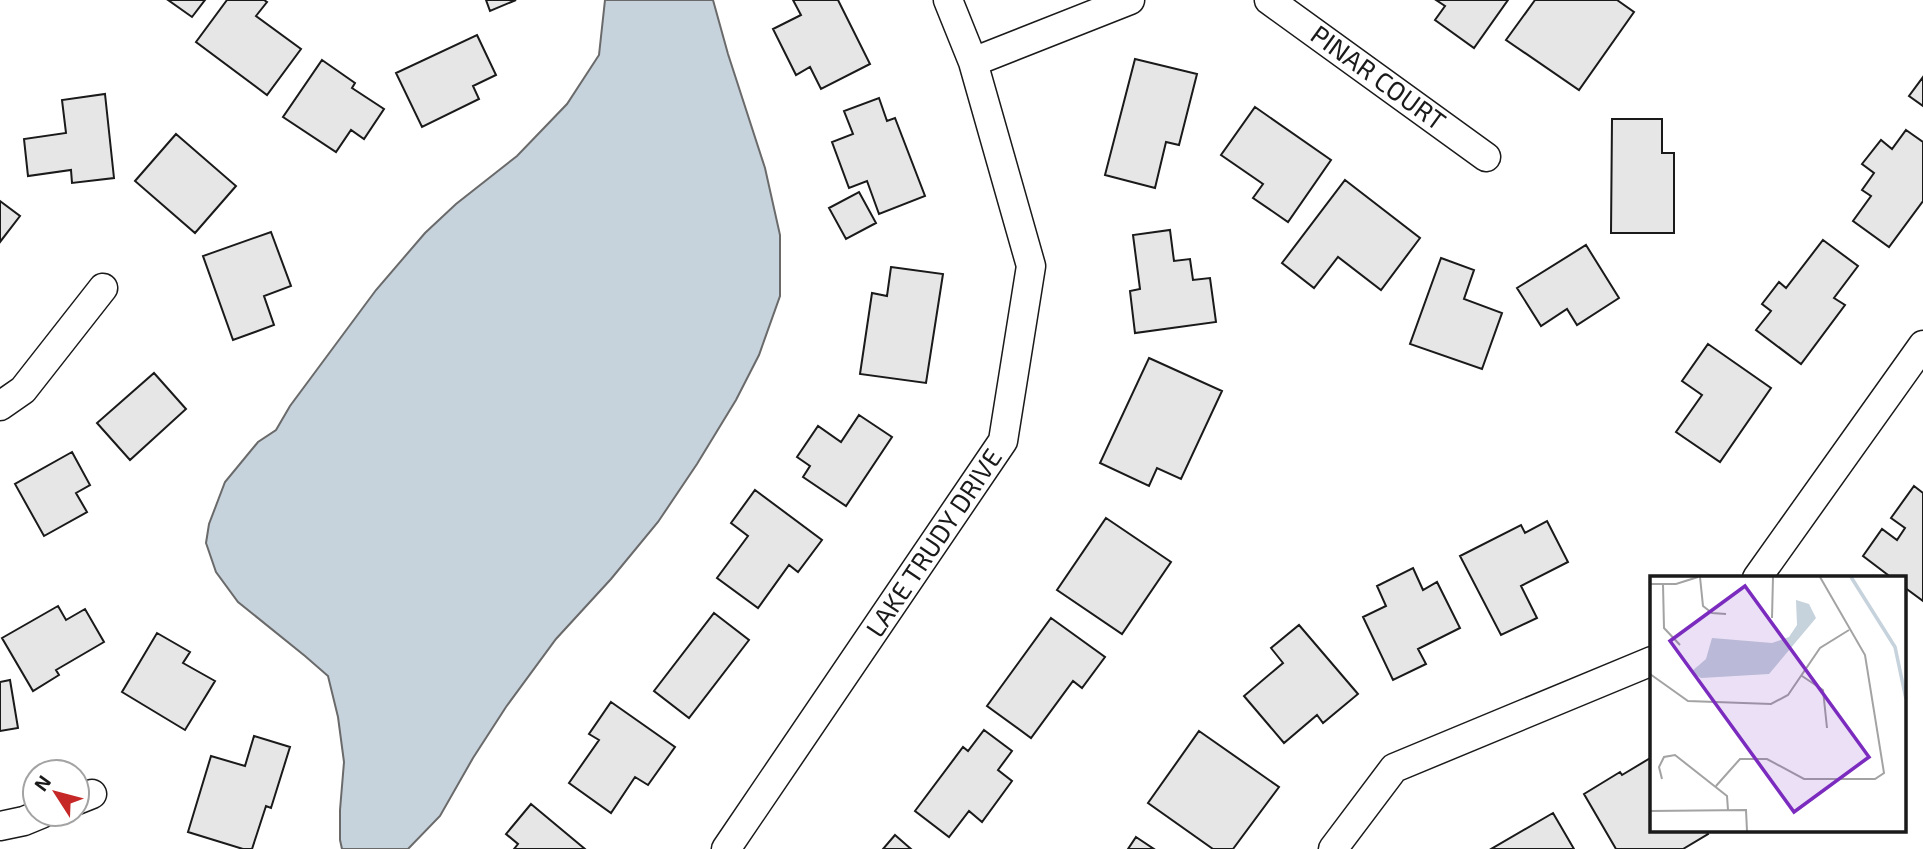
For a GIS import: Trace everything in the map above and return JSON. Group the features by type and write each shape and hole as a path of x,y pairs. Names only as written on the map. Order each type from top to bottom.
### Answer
{"street":[{"name":"LAKE TRUDY DRIVE","path":"726,849 1003,441 1031,266 973,62 948,0"},
{"path":"973,62 1129,0"},
{"name":"PINAR COURT","path":"1269,0 1486,157"},
{"path":"0,406 23,390 103,288"},
{"path":"1758,576 1923,345"},
{"path":"1333,849 1394,768 1650,662"},
{"path":"0,826 21,822"}],"shaded area":[{"path":"605,0 713,0 765,168 780,235 780,296 759,355 736,400 697,464 658,522 556,639 506,707 440,816 408,849 342,849 340,810 344,762 338,717 328,676 238,602 216,572 206,543 209,524 225,482 258,442 276,430 290,406 376,290 425,233 456,204 517,156 567,104 599,55"}],"building":[{"path":"168,0 205,0 192,17"},
{"path":"227,0 264,0 267,2 256,16 301,49 267,95 196,42"},
{"path":"486,0 516,0 490,11"},
{"path":"793,0 838,0 870,64 821,89 810,67 796,75 773,29 801,15"},
{"path":"1436,0 1508,0 1474,48 1435,20 1445,6"},
{"path":"1535,0 1617,0 1634,12 1579,90 1506,40"},
{"path":"477,35 496,75 473,86 479,99 422,127 396,73"},
{"path":"1135,59 1197,74 1179,145 1166,142 1155,188 1105,175"},
{"path":"322,60 355,83 352,88 384,109 364,139 351,130 336,152 283,117"},
{"path":"1923,77 1923,106 1909,96"},
{"path":"105,94 114,178 72,183 71,170 28,176 24,139 66,133 62,100"},
{"path":"879,98 887,121 895,118 925,196 879,214 867,181 849,188 832,142 853,134 844,111"},
{"path":"1255,107 1331,160 1288,222 1253,198 1263,184 1221,155"},
{"path":"1612,119 1662,119 1662,153 1674,153 1674,233 1611,233"},
{"path":"1906,130 1923,142 1923,201 1889,247 1853,221 1871,196 1862,190 1874,173 1862,164 1881,140 1892,149"},
{"path":"176,134 236,186 195,233 135,181"},
{"path":"1345,180 1420,238 1381,290 1338,257 1314,288 1282,263"},
{"path":"859,192 876,223 846,239 829,208"},
{"path":"0,201 20,216 0,242"},
{"path":"1170,230 1174,261 1190,259 1193,280 1210,278 1216,322 1135,333 1130,291 1140,289 1133,235"},
{"path":"271,232 291,286 264,296 274,325 233,340 203,256"},
{"path":"1823,240 1858,266 1834,298 1845,305 1801,364 1756,330 1771,311 1762,304 1779,282 1786,288"},
{"path":"1586,245 1619,298 1577,325 1567,309 1541,326 1517,288"},
{"path":"1441,258 1474,270 1464,299 1502,313 1482,369 1410,344"},
{"path":"891,267 943,274 926,383 860,374 872,293 887,296"},
{"path":"1708,344 1771,388 1720,462 1676,432 1702,395 1682,381"},
{"path":"1149,358 1222,391 1181,479 1157,468 1149,486 1100,463"},
{"path":"154,373 186,409 130,460 97,423"},
{"path":"859,415 892,437 846,506 803,477 810,466 797,457 818,426 841,442"},
{"path":"72,452 90,485 76,493 87,512 44,536 15,484"},
{"path":"1914,486 1923,493 1923,601 1906,588 1906,576 1889,576 1863,556 1882,529 1897,540 1905,528 1891,518"},
{"path":"755,490 822,540 798,572 789,565 758,608 717,578 748,536 731,523"},
{"path":"1106,518 1171,562 1122,634 1057,590"},
{"path":"1547,521 1568,562 1521,586 1537,618 1501,635 1460,556 1521,525 1525,533"},
{"path":"1413,568 1423,590 1437,582 1460,628 1418,649 1426,664 1393,680 1363,617 1386,606 1377,586"},
{"path":"58,606 66,620 85,609 104,642 56,670 59,675 33,691 2,638"},
{"path":"714,613 749,640 689,718 654,691"},
{"path":"1051,618 1105,657 1082,688 1073,681 1031,738 987,706"},
{"path":"1299,625 1358,694 1323,723 1317,715 1284,743 1244,696 1283,663 1271,648"},
{"path":"157,633 190,652 183,663 215,681 185,730 122,692"},
{"path":"10,680 18,728 0,731 0,682"},
{"path":"611,702 675,747 648,785 635,777 611,813 569,783 599,740 589,734"},
{"path":"984,730 1012,751 998,770 1012,781 982,822 969,811 949,837 915,811 963,747 968,751"},
{"path":"1199,731 1279,787 1233,849 1213,849 1148,803"},
{"path":"254,736 290,747 271,808 266,806 252,849 243,849 188,832 211,756 245,766"},
{"path":"1650,758 1650,832 1708,834 1683,849 1616,849 1584,794 1620,772 1622,775"},
{"path":"531,804 585,849 514,849 518,844 506,834"},
{"path":"1553,813 1574,849 1491,849"},
{"path":"895,835 911,849 883,849"},
{"path":"1136,837 1154,849 1128,849"}]}
